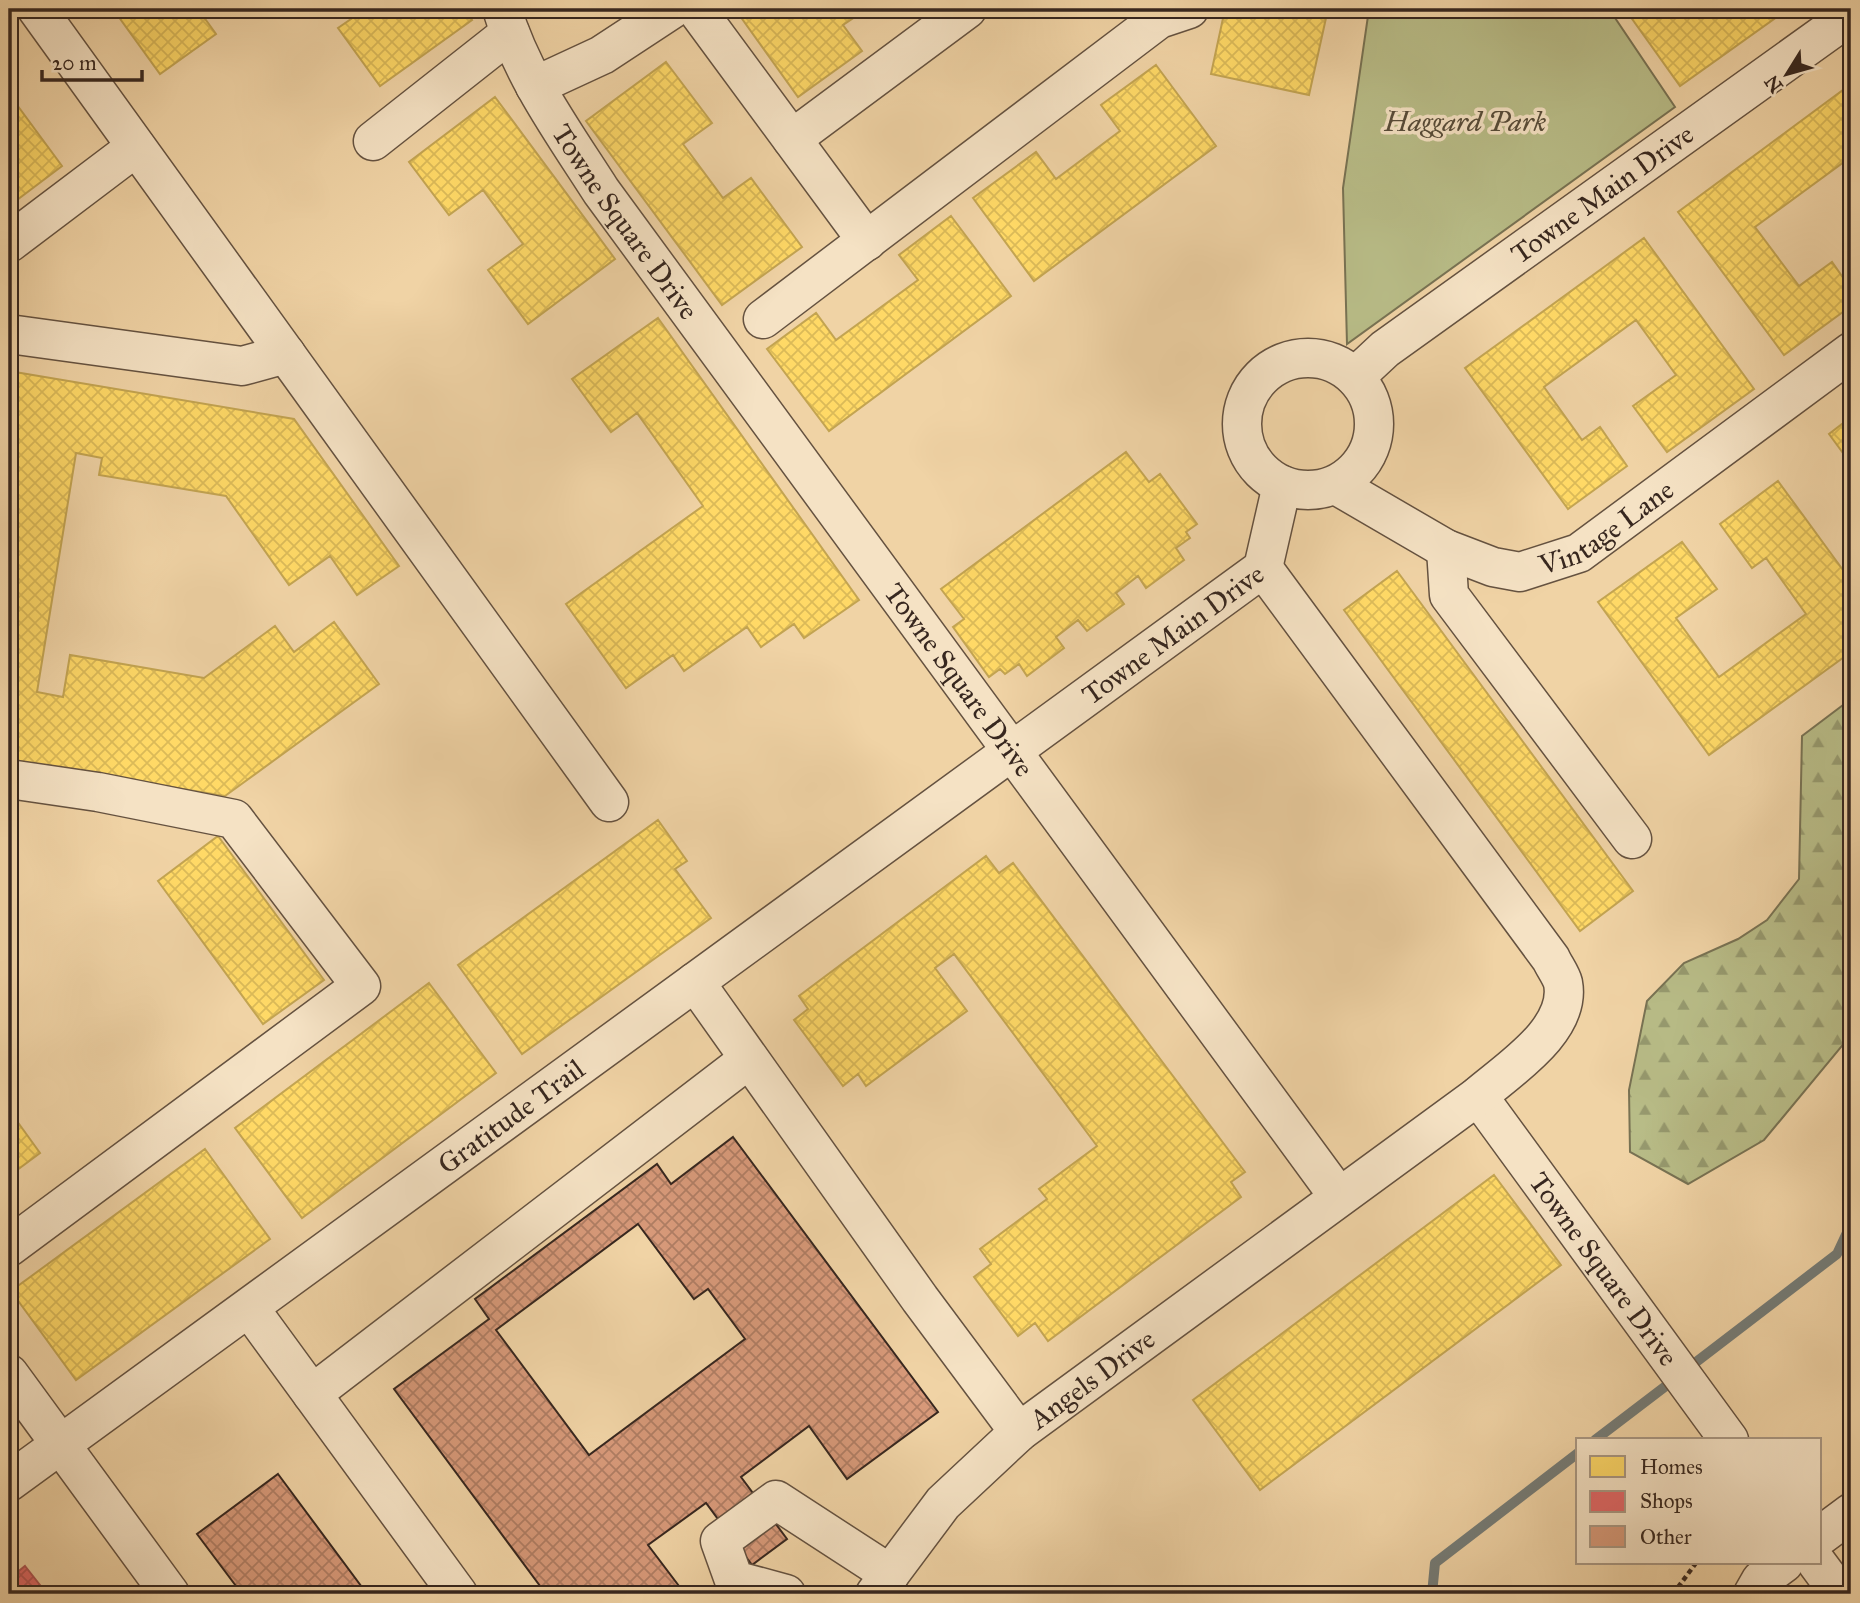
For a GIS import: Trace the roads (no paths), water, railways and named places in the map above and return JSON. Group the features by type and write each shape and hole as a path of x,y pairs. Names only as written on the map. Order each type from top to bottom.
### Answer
{"street":[{"path":"37,9 609,802"},
{"path":"535,86 602,55 672,9"},
{"path":"696,9 867,241"},
{"path":"792,139 967,9"},
{"path":"763,319 1158,19 1189,9"},
{"name":"Towne Main Drive","path":"1355,377 1385,349 1851,15"},
{"path":"373,141 506,21"},
{"name":"Towne Square Drive","path":"506,21 535,86 601,191 1339,1197"},
{"path":"9,243 136,147"},
{"path":"9,334 242,366 286,354"},
{"name":"Vintage Lane","path":"1336,485 1446,550 1493,567 1520,572 1579,553 1851,352"},
{"path":"1314,358 1336,363 1355,377 1371,401 1374,430 1366,458 1336,485 1303,491 1282,485 1262,471 1249,453 1242,430 1244,407 1253,386 1270,370 1290,360 1314,358"},
{"name":"Towne Main Drive","path":"1012,748 1263,568 1282,485"},
{"path":"1446,550 1449,595 1632,839"},
{"path":"1263,568 1551,959 1563,984 1558,1017 1544,1040 1478,1096 1339,1197"},
{"name":"Gratitude Trail","path":"9,1482 1012,748"},
{"path":"9,779 99,792 234,820 361,986 9,1247"},
{"path":"695,982 920,1299 1019,1432"},
{"path":"312,1394 749,1059"},
{"name":"Towne Square Drive","path":"1478,1096 1728,1438"},
{"name":"Angels Drive","path":"883,1584 943,1503 1019,1432 1339,1197"},
{"path":"250,1308 458,1594"},
{"path":"9,1374 170,1594"},
{"path":"769,1592 734,1580 720,1541 776,1500 883,1584"},
{"path":"1822,1535 1851,1513"},
{"path":"1753,1594 1761,1580 1783,1564"},
{"path":"1818,1564 1840,1594"}],"waterway":[{"path":"1687,1369 1837,1254 1851,1224"},
{"path":"1598,1438 1675,1379"},
{"path":"1432,1594 1435,1563 1576,1455"}],"park label":[{"name":"Haggard Park","path":"1465,121"}]}
